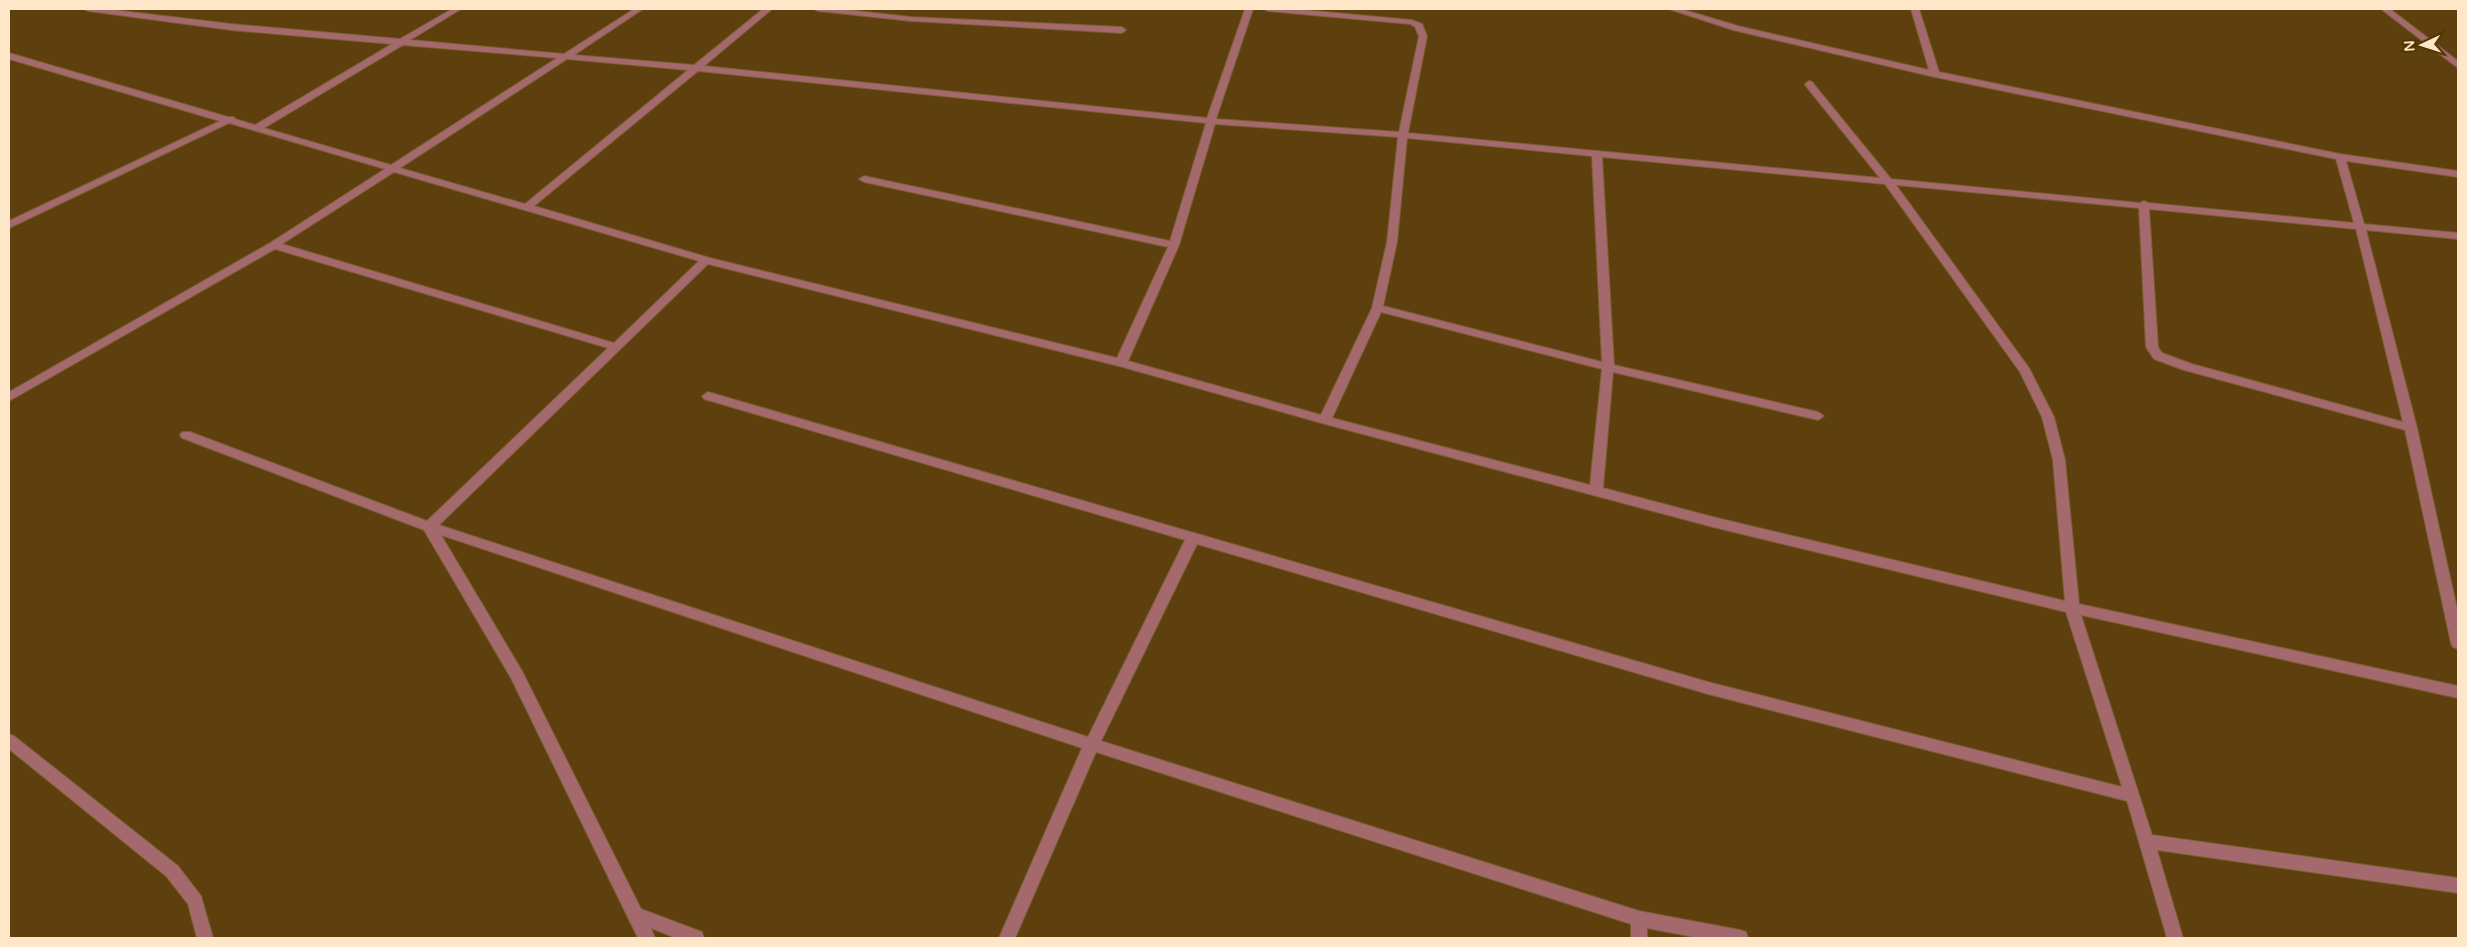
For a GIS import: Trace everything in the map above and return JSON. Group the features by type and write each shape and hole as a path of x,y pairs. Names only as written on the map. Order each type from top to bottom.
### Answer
{"street":[{"path":"88,9 231,27 696,68 1211,122 1403,135 1597,152 2458,236"},
{"path":"257,128 457,9"},
{"path":"9,397 274,245 393,170 639,9"},
{"path":"526,208 768,9"},
{"path":"818,9 911,19 1122,30"},
{"path":"1121,362 1174,245 1211,122 1249,9"},
{"path":"1268,9 1412,22 1419,26 1423,36 1403,135 1392,242 1377,308 1325,420"},
{"path":"1674,9 1736,28 1935,74 2340,156 2458,174"},
{"path":"1915,9 1935,74"},
{"path":"2385,9 2458,65"},
{"path":"9,56 231,120 393,170 706,260 1121,362 1325,420 1714,522 2072,608 2458,692"},
{"path":"1809,84 1887,180 2025,371 2048,417 2059,460 2072,608 2133,796 2175,938"},
{"path":"9,225 231,120"},
{"path":"1596,491 1608,367 1597,152"},
{"path":"2340,156 2361,227 2411,428 2458,643"},
{"path":"864,179 1174,245"},
{"path":"2144,204 2152,347 2158,356 2188,367 2411,428"},
{"path":"274,245 616,347"},
{"path":"429,528 706,260"},
{"path":"1377,308 1608,367 1818,416"},
{"path":"708,396 1708,688 2133,796"},
{"path":"186,435 429,528 484,544 1092,743 1639,919 1740,938"},
{"path":"429,528 517,675 647,938"},
{"path":"1007,938 1092,743 1193,538"},
{"path":"9,740 172,871 195,901 206,938"},
{"path":"2146,841 2458,886"},
{"path":"635,914 696,938"},
{"path":"1639,919 1639,938"}]}
